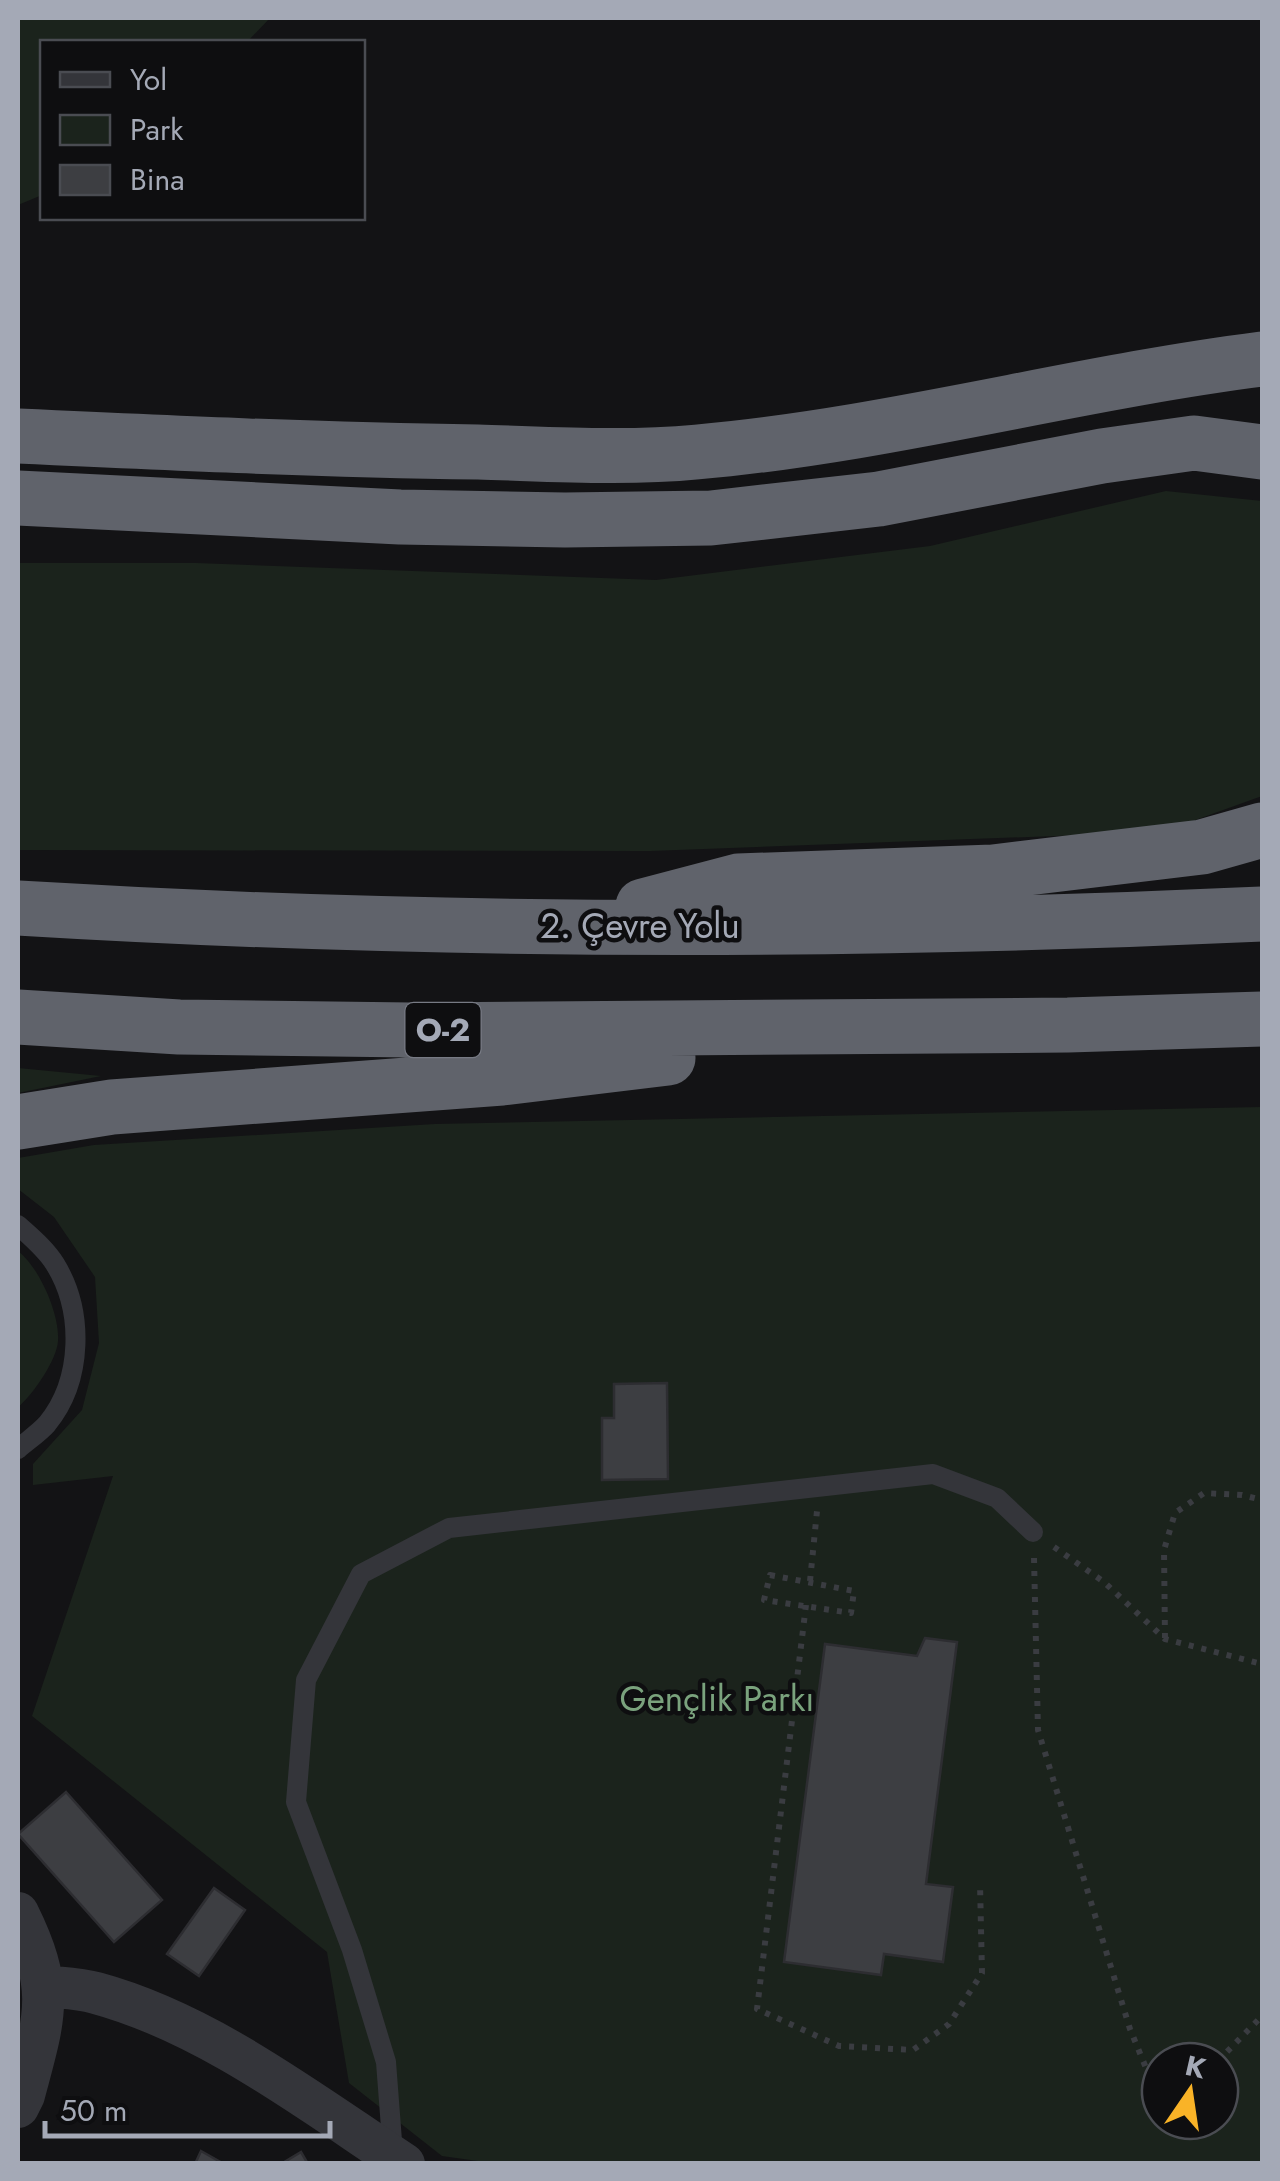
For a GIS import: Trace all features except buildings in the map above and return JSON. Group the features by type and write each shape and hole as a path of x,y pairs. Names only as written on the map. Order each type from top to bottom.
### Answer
{"highway":[{"path":"18,436 366,450 691,453 790,444 1186,369 1262,359"},
{"path":"18,498 400,516 712,518 879,499 1102,456 1194,444 1262,452"},
{"path":"566,926 738,881 993,872 1202,846 1262,830"},
{"name":"2. Çevre Yolu","path":"18,908 378,923 566,926 878,925 1262,914"},
{"name":"O-2","path":"18,1017 179,1027 412,1030 1262,1020"},
{"path":"18,1122 112,1107 502,1078 642,1062 868,1027"}],"street":[{"path":"18,1914 36,1951 45,2016 18,2107"},
{"path":"43,1986 93,1992 155,2012 250,2064 399,2160"}],"lane":[{"path":"18,1225 54,1261 72,1300 77,1343 65,1392 47,1424 18,1450"},
{"path":"399,2160 386,2062 352,1950 296,1802 306,1680 361,1574 449,1528 933,1474 997,1498 1033,1532"}],"path":[{"path":"810,1581 820,1485"},
{"path":"1165,1639 1164,1550 1174,1513 1204,1493 1262,1500"},
{"path":"1033,1532 1104,1582 1165,1639 1262,1664"},
{"path":"1033,1532 1038,1730 1140,2054"},
{"path":"770,1575 810,1581 854,1592 851,1613 764,1600 770,1575"},
{"path":"806,1605 758,2008 840,2046 913,2050 949,2024 982,1973 980,1882"},
{"path":"1238,2041 1262,2016"}],"green space":[{"path":"18,18 270,18 249,40 40,40 40,196 18,205"},
{"path":"1166,491 1262,501 1262,796 1162,832 650,851 18,850 18,563 196,563 656,580 930,546"},
{"path":"18,1068 101,1076 18,1093"},
{"name":"Gençlik Parkı","path":"1262,1107 1262,2163 492,2163 442,2156 349,2083 327,1952 32,1716 113,1476 33,1485 33,1464 82,1410 99,1343 95,1277 54,1217 18,1189 18,1158 94,1145 435,1124"},
{"path":"18,1251 47,1292 56,1318 58,1341 43,1377 18,1407"}]}
